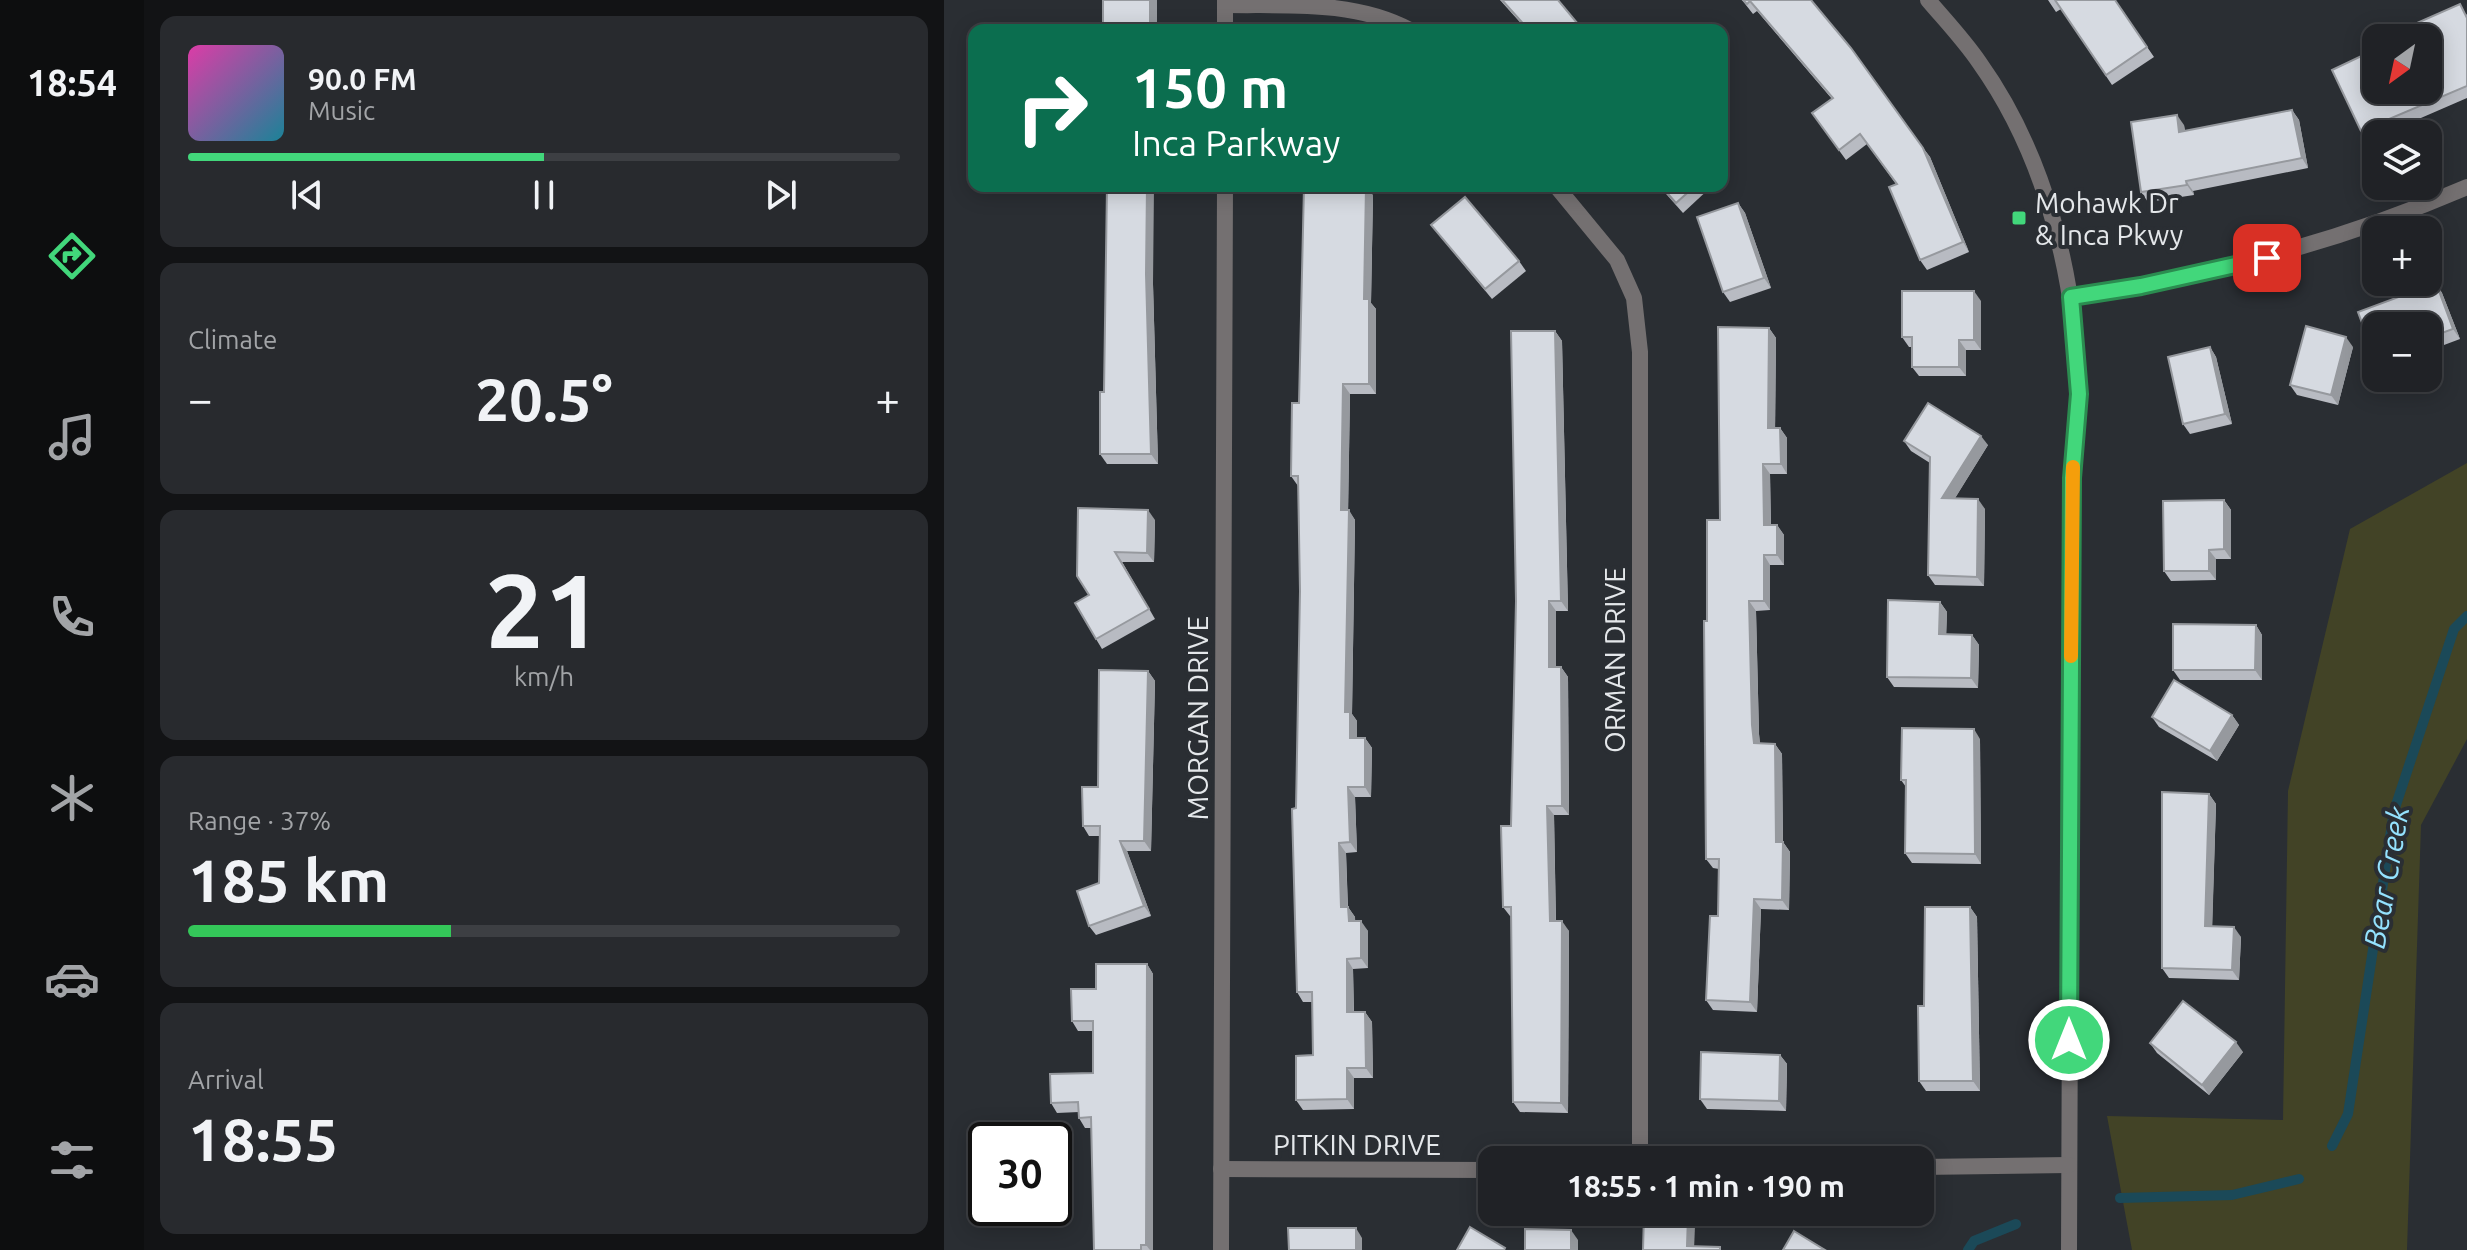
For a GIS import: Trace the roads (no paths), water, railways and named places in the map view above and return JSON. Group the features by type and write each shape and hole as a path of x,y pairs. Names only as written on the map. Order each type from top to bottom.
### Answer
{"street":[{"path":"1928,0 1980,62 2020,133 2058,234 2071,297 2079,394 2072,478 2069,1250"},
{"path":"1225,24 1225,2 1345,7 1388,18 1399,24"},
{"path":"2071,297 2141,286 2267,258 2391,220 2467,187"},
{"name":"MORGAN DRIVE","path":"1221,1250 1225,192"},
{"name":"ORMAN DRIVE","path":"1561,192 1617,260 1634,298 1640,352 1640,1146"},
{"path":"1934,1167 2069,1165"},
{"name":"PITKIN DRIVE","path":"1221,1169 1478,1170"}],"waterway":[{"name":"Bear Creek","path":"2332,1146 2348,1114 2394,811 2454,629 2467,616"},
{"name":"Bear Creek","path":"2120,1198 2232,1195 2299,1179"},
{"name":"Bear Creek","path":"1968,1250 1974,1241 2016,1224"}],"place":[{"name":"Mohawk Dr & Inca Pkwy","path":"2019,218"}]}
